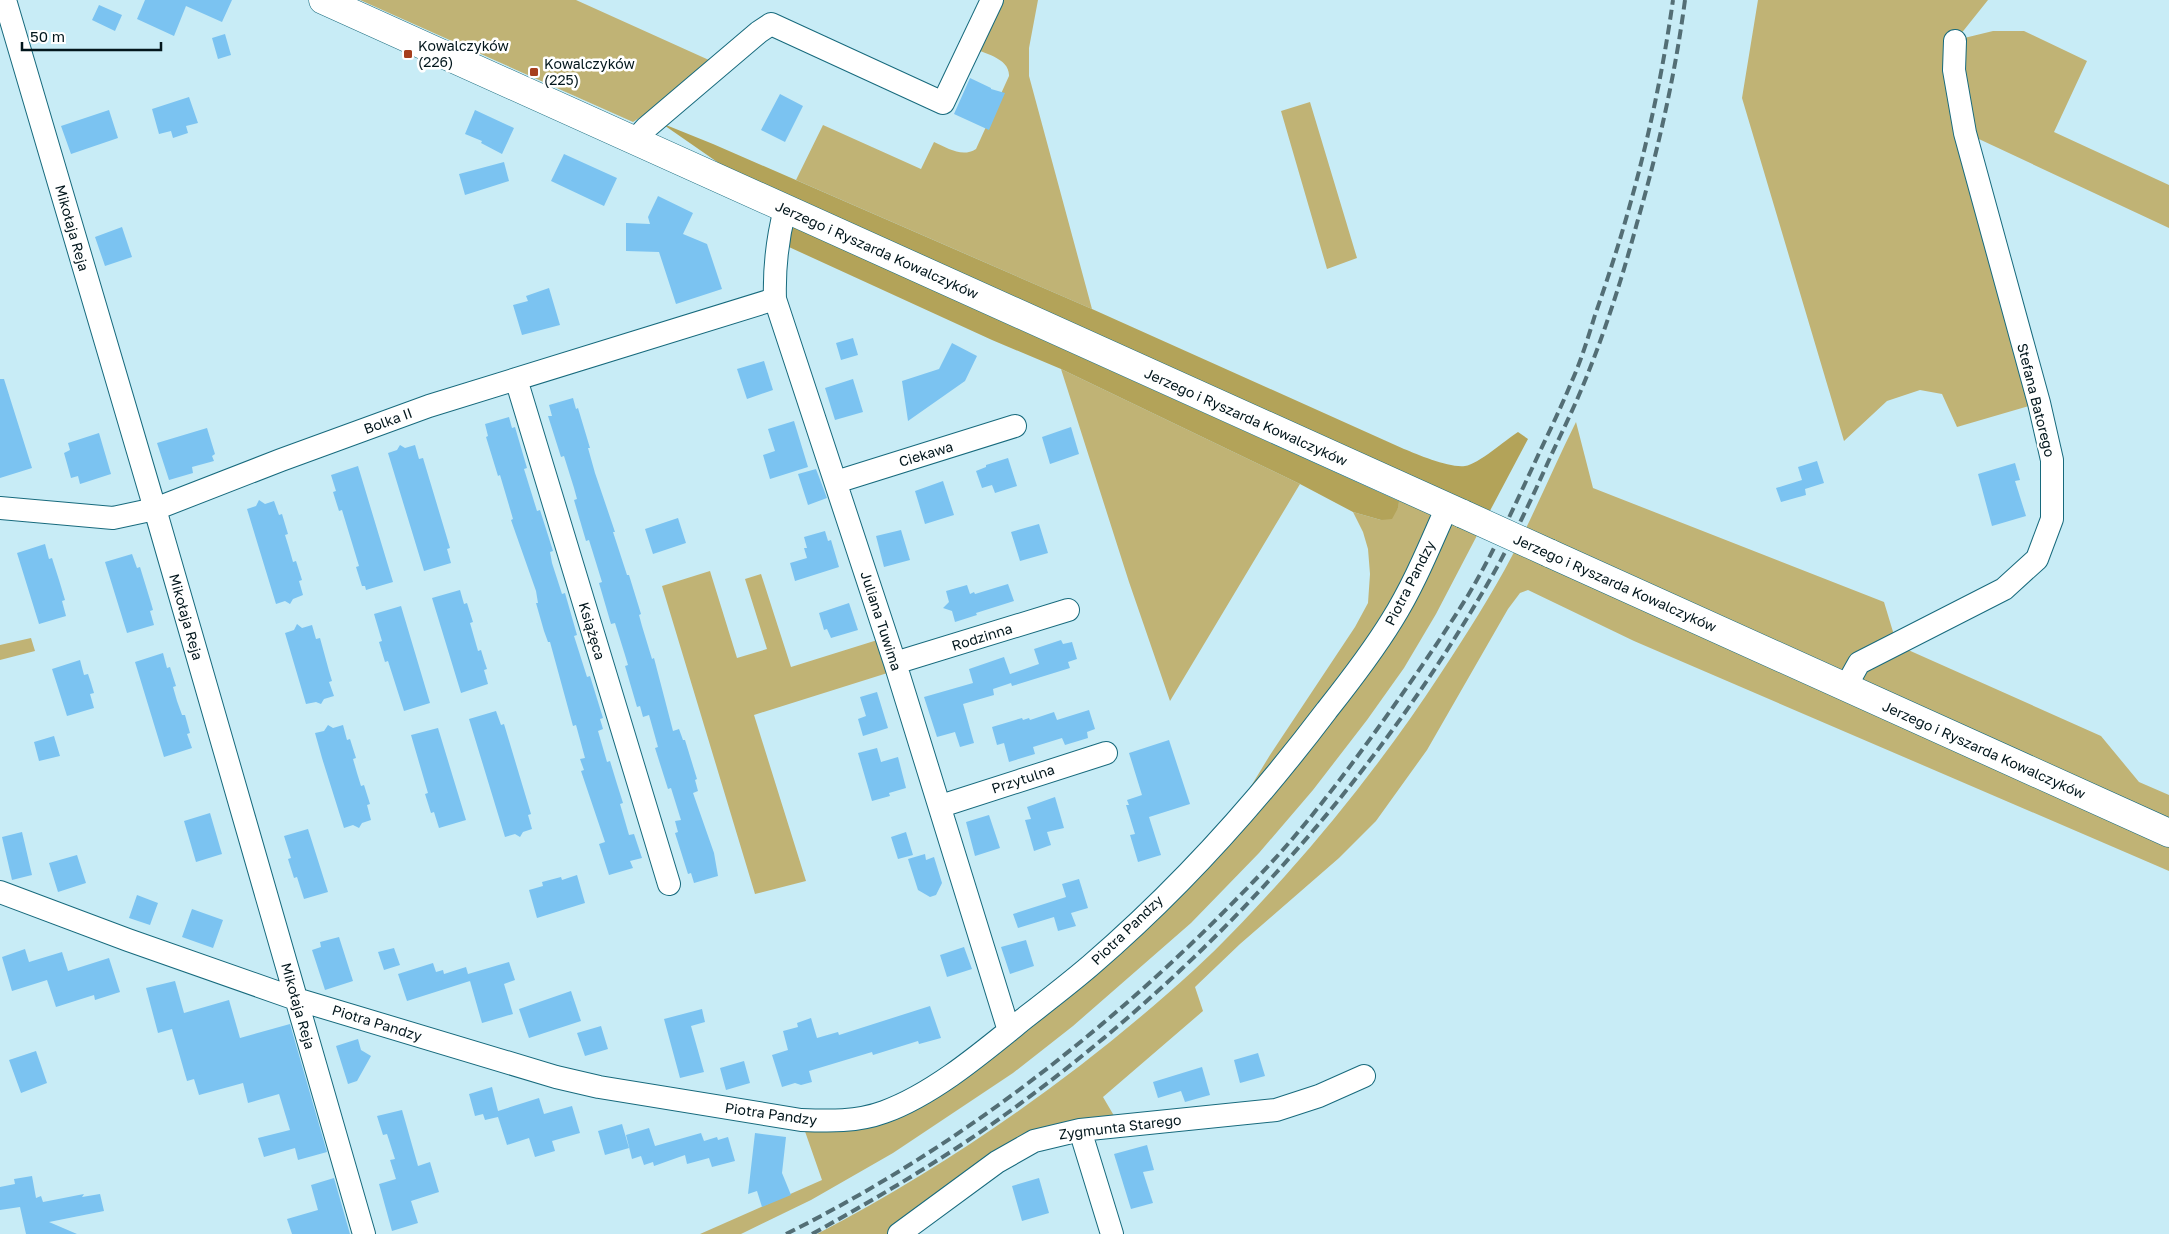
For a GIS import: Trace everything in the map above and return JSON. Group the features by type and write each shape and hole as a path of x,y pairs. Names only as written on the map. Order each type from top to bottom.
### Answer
{"main road":[{"name":"Jerzego i Ryszarda Kowalczyków","path":"323,0 2169,834"}],"street":[{"name":"Mikołaja Reja","path":"6,0 364,1234"},
{"path":"634,141 646,128 759,32 771,24 943,103 992,0"},
{"name":"Stefana Batorego","path":"1845,688 1859,664 2004,589 2037,559 2052,519 2052,460 2039,403 1965,133 1954,70 1955,40"},
{"name":"Juliana Tuwima","path":"785,209 776,249 774,270 775,299 896,664 1010,1031"},
{"name":"Bolka II","path":"0,508 113,518 155,509 420,409 775,299"},
{"name":"Książęca","path":"516,379 669,884"},
{"name":"Ciekawa","path":"836,482 1015,426"},
{"name":"Piotra Pandzy","path":"0,892 110,934 296,999 556,1077 600,1087 801,1120 867,1118 907,1102 941,1082 1010,1031 1092,964 1154,906 1217,842 1266,788 1352,677 1392,620 1455,511"},
{"name":"Rodzinna","path":"896,664 1068,610"},
{"name":"Przytulna","path":"941,806 1106,753"},
{"name":"Zygmunta Starego","path":"899,1234 1016,1150 1034,1140 1080,1130 1276,1110 1319,1096 1364,1076"},
{"path":"1080,1130 1112,1234"}],"shaded area":[{"path":"360,0 576,0 720,65 633,122"},
{"path":"992,0 1038,0 1029,48 1029,76 1092,309 796,180 823,125 921,169 934,142 966,153 976,149 1009,76 1008,70 1001,60 970,47"},
{"path":"1758,0 1988,0 1956,40 1993,31 2024,31 2087,61 2054,132 2169,185 2169,228 1966,133 2039,403 1957,427 1942,394 1920,390 1887,401 1844,441 1742,98"},
{"path":"1310,102 1357,258 1327,269 1281,111"},
{"path":"661,123 1092,309 1426,458 1451,465 1465,466 1477,461 1518,432 1528,439 1483,524 785,209"},
{"path":"782,222 1399,501 1398,508 1392,519 1381,520 1353,512 1300,484 1061,369 992,340 778,242"},
{"path":"1061,369 1300,484 1170,701 1129,582"},
{"path":"1576,422 1593,488 1884,602 1897,645 2101,736 2139,782 2169,795 2169,871 1634,641 1528,590 1520,593 1508,609 1427,750 1376,821 1339,858 1240,944 1195,987 1203,1011 1103,1097 1120,1126 1051,1135 899,1234 817,1234 917,1177 1014,1114 1061,1080 1151,1008 1206,959 1252,912 1347,803 1405,726 1441,673 1496,586 1529,523"},
{"path":"1399,486 1483,524 1436,614 1404,668 1313,790 1259,853 1191,923 1073,1026 1013,1073 893,1153 811,1200 741,1234 700,1234 822,1180 801,1120 827,1121 941,1081 1217,842 1270,755 1355,627 1368,603 1370,574 1368,549 1363,532 1353,512 1381,520 1398,508"},
{"path":"710,571 737,658 767,649 745,579 761,574 791,667 887,637 897,670 754,715 806,881 755,894 662,586"},
{"path":"31,638 35,651 0,660 0,645"}],"building":[{"path":"145,0 232,0 222,22 186,6 174,36 137,19"},
{"path":"99,5 122,15 115,31 92,20"},
{"path":"225,34 231,55 218,59 212,38"},
{"path":"970,78 991,89 1005,93 989,130 954,114"},
{"path":"780,94 803,106 785,142 761,130"},
{"path":"189,97 198,123 186,126 188,133 173,138 171,131 159,134 152,109"},
{"path":"109,110 118,138 71,154 61,126"},
{"path":"475,110 514,128 502,154 481,143 482,141 465,134"},
{"path":"564,154 617,178 604,206 551,181"},
{"path":"504,162 509,181 465,195 459,174"},
{"path":"658,196 693,213 683,234 707,244 722,289 676,304 659,252 626,251 626,223 650,224 648,217"},
{"path":"122,227 132,257 105,266 95,237"},
{"path":"549,288 560,325 522,335 513,305 528,301 526,296"},
{"path":"853,338 858,355 841,360 836,343"},
{"path":"952,343 977,356 965,381 908,421 902,381 939,369"},
{"path":"764,361 773,390 747,399 737,369"},
{"path":"0,379 4,379 32,468 0,478"},
{"path":"853,379 863,412 835,420 825,388"},
{"path":"573,398 576,409 578,408 595,473 615,532 613,532 641,614 639,615 642,626 652,659 654,658 673,731 679,729 683,740 685,740 697,779 695,780 698,791 693,793 714,853 718,876 694,883 691,873 688,874 675,833 678,832 675,821 681,820 671,788 668,789 655,748 658,747 649,715 643,717 640,706 637,707 625,666 628,665 625,655 615,623 611,624 599,583 602,582 589,540 586,541 574,500 577,499 574,488 564,456 561,457 548,416 552,416 549,405"},
{"path":"509,417 512,428 515,427 527,468 524,469 537,511 540,510 553,551 550,552 552,563 562,594 565,593 577,635 574,636 587,677 590,676 603,718 600,719 603,729 598,731 607,762 610,761 623,803 620,804 629,835 634,834 642,858 630,861 633,868 609,875 599,844 605,842 581,771 584,770 580,759 585,758 576,725 573,726 550,642 548,642 544,631 536,603 538,603 536,591 511,520 513,519 500,475 498,476 486,437 488,436 485,424"},
{"path":"794,421 808,467 770,479 763,455 775,451 768,429"},
{"path":"1071,427 1079,454 1050,464 1042,437"},
{"path":"207,428 215,454 212,456 214,461 192,467 193,473 169,480 157,443"},
{"path":"99,433 111,474 80,484 78,476 71,478 64,453 70,450 68,443"},
{"path":"400,445 405,448 415,445 419,459 423,458 450,548 447,549 451,563 424,571 388,453 397,450"},
{"path":"1008,458 1017,486 995,493 992,485 982,488 976,471 986,467 986,465"},
{"path":"1817,461 1824,483 1805,489 1806,495 1781,502 1776,488 1802,480 1798,467"},
{"path":"2015,463 2020,480 2015,481 2026,516 1992,526 1978,474"},
{"path":"358,466 393,582 366,590 365,586 362,586 356,567 359,566 342,510 339,511 333,492 336,491 331,475"},
{"path":"816,469 827,498 808,505 798,474"},
{"path":"943,481 954,515 925,524 915,491"},
{"path":"259,500 265,504 274,501 279,515 282,514 288,534 285,535 293,562 296,561 302,580 299,581 303,595 293,599 290,604 285,601 276,604 247,509 256,506"},
{"path":"678,518 686,543 653,554 645,529"},
{"path":"1039,524 1048,553 1020,561 1011,532"},
{"path":"901,530 910,560 884,567 876,536"},
{"path":"825,531 828,541 831,540 839,567 795,581 790,563 807,558 804,548 807,548 804,537"},
{"path":"45,544 49,559 52,558 65,600 62,601 66,616 39,624 17,553"},
{"path":"132,554 137,568 140,567 153,610 150,611 154,625 127,633 105,562"},
{"path":"1008,584 1014,601 976,613 977,615 955,622 952,611 943,608 949,602 946,591 967,585 970,594 974,592 975,594"},
{"path":"460,590 464,604 467,603 473,622 470,623 478,651 481,650 487,669 484,670 488,684 461,693 432,598"},
{"path":"849,603 858,630 831,638 827,629 824,630 819,613"},
{"path":"401,606 430,703 404,711 388,661 385,662 379,642 382,641 374,614"},
{"path":"297,624 302,628 312,625 316,639 320,638 332,681 329,682 334,696 324,699 321,704 316,702 306,704 285,633 294,630"},
{"path":"1061,640 1063,644 1072,642 1077,659 1068,662 1070,668 1012,686 1011,683 993,689 994,695 963,704 974,743 960,747 955,732 937,737 924,697 973,683 969,669 1004,657 1010,674 1039,664 1034,649"},
{"path":"163,653 167,668 170,667 176,686 173,687 177,701 182,715 185,715 190,733 187,734 192,748 164,757 135,662"},
{"path":"80,660 84,675 88,674 94,693 90,694 94,708 67,716 52,669"},
{"path":"877,692 888,728 863,736 858,719 866,716 860,697"},
{"path":"1089,710 1095,729 1087,732 1088,738 1065,745 1062,738 1033,747 1035,754 1009,762 1004,743 997,745 992,727 1022,718 1023,720 1029,718 1030,720 1054,712 1057,720"},
{"path":"496,711 501,725 504,724 531,814 528,815 532,829 523,832 520,837 515,834 505,837 469,719"},
{"path":"328,725 333,728 343,725 347,740 350,739 356,758 353,759 361,786 364,785 370,804 367,805 371,820 362,823 359,828 353,825 344,828 322,758 315,733 324,731"},
{"path":"438,728 466,820 439,828 434,812 431,813 425,794 428,793 411,735"},
{"path":"54,736 60,756 39,761 34,742"},
{"path":"1169,740 1190,804 1149,817 1161,855 1138,862 1130,835 1135,834 1126,805 1129,805 1127,800 1142,795 1129,753"},
{"path":"877,748 881,762 898,757 906,788 889,793 890,796 872,801 858,753"},
{"path":"1055,797 1064,828 1047,832 1051,845 1034,851 1025,820 1031,819 1027,807"},
{"path":"210,813 222,854 196,862 184,821"},
{"path":"989,815 1000,848 975,856 966,822"},
{"path":"308,829 328,892 304,899 297,877 294,878 288,859 291,858 284,836"},
{"path":"22,832 32,875 12,880 2,837"},
{"path":"906,832 913,855 898,859 891,837"},
{"path":"925,854 926,860 934,857 942,883 936,895 930,897 918,890 908,859"},
{"path":"77,855 86,883 58,892 49,863"},
{"path":"577,875 585,903 537,918 529,890 543,886 542,882 561,877 562,880"},
{"path":"1079,879 1088,908 1071,913 1076,926 1058,931 1054,917 1018,928 1013,914 1066,897 1062,884"},
{"path":"137,895 158,903 150,925 129,918"},
{"path":"192,909 223,920 213,948 182,937"},
{"path":"339,937 353,981 325,990 312,950 321,947 320,942"},
{"path":"1026,940 1034,966 1010,974 1001,947"},
{"path":"964,947 972,969 947,977 940,955"},
{"path":"394,948 400,965 384,970 378,952"},
{"path":"25,949 29,962 62,952 68,971 109,958 120,992 95,1000 94,995 56,1007 47,980 12,991 2,957"},
{"path":"509,962 515,980 504,984 513,1014 482,1023 468,974"},
{"path":"433,963 436,972 443,970 444,974 466,967 470,981 407,1001 398,974"},
{"path":"175,981 184,1013 229,1000 240,1038 290,1024 327,1152 298,1160 295,1148 264,1157 258,1138 290,1130 279,1094 248,1103 243,1083 199,1095 194,1079 187,1081 172,1029 158,1033 146,988"},
{"path":"571,991 581,1021 529,1038 519,1009"},
{"path":"930,1006 941,1038 919,1044 918,1041 873,1055 872,1052 809,1071 812,1082 801,1085 795,1083 782,1087 772,1055 788,1050 783,1031 798,1027 797,1023 811,1018 817,1038 838,1032 839,1035"},
{"path":"702,1009 705,1022 691,1026 704,1072 680,1078 664,1019"},
{"path":"601,1026 608,1049 585,1056 577,1033"},
{"path":"358,1039 361,1050 371,1056 357,1081 348,1084 336,1046"},
{"path":"36,1051 47,1083 21,1093 9,1060"},
{"path":"1258,1053 1265,1076 1240,1083 1234,1060"},
{"path":"744,1061 750,1083 726,1090 720,1068"},
{"path":"1202,1067 1210,1095 1185,1102 1181,1091 1158,1098 1153,1082"},
{"path":"492,1087 498,1111 539,1098 544,1114 572,1106 580,1133 552,1141 555,1151 535,1157 529,1138 507,1145 498,1117 485,1120 483,1114 475,1116 469,1094"},
{"path":"402,1110 418,1166 430,1162 439,1192 411,1201 418,1223 392,1231 379,1184 396,1179 390,1160 395,1159 387,1134 383,1135 377,1116"},
{"path":"622,1124 629,1148 605,1155 598,1131"},
{"path":"649,1128 655,1146 701,1133 704,1141 717,1137 718,1140 728,1137 735,1161 712,1167 709,1158 687,1164 685,1155 654,1166 653,1162 644,1165 641,1156 632,1159 626,1135"},
{"path":"755,1133 786,1137 782,1173 791,1195 762,1207 757,1191 748,1194"},
{"path":"1147,1145 1154,1170 1143,1172 1153,1203 1131,1209 1114,1154"},
{"path":"32,1176 36,1198 41,1196 43,1202 84,1194 82,1197 100,1194 104,1211 49,1222 77,1234 26,1234 20,1207 0,1210 0,1187 15,1184 14,1179"},
{"path":"334,1178 350,1234 292,1234 287,1219 318,1210 311,1185"},
{"path":"1039,1178 1049,1213 1022,1221 1012,1186"}],"railway":[{"path":"786,1234 851,1200 975,1122 1092,1032 1148,984 1201,934 1270,864 1318,808 1378,728 1435,647 1477,581 1575,375 1632,199 1660,80 1673,0"},
{"path":"812,1234 911,1177 983,1130 1076,1061 1143,1004 1207,944 1269,881 1326,815 1381,746 1431,674 1488,583 1507,549 1582,388 1612,307 1645,196 1671,85 1685,0"}],"place":[{"name":"Kowalczyków (226)","path":"408,54"},
{"name":"Kowalczyków (225)","path":"534,72"}]}
